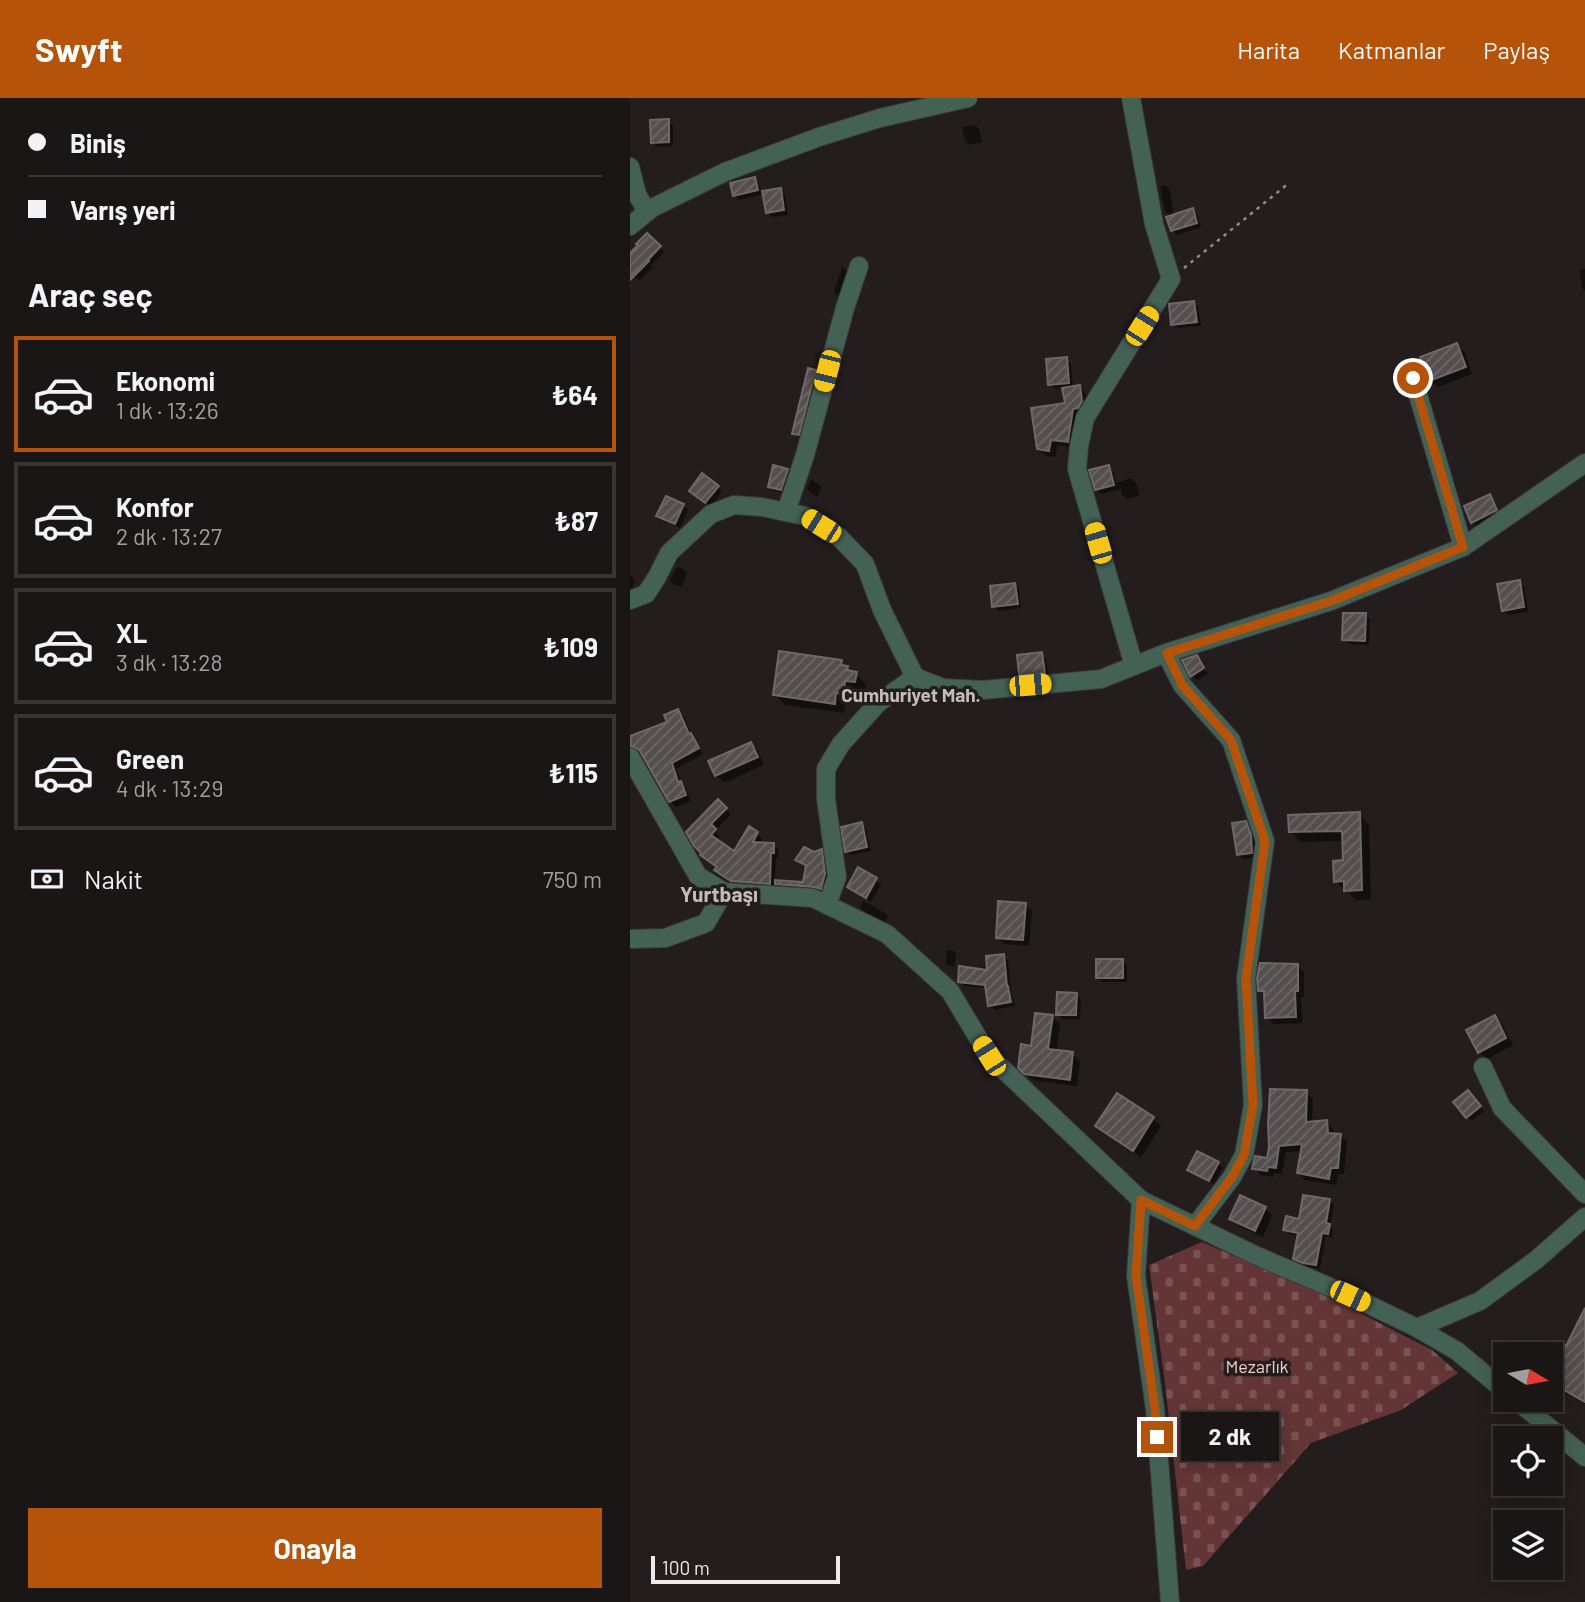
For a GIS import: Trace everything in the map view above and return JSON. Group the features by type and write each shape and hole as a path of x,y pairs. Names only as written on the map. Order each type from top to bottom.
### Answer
{"street":[{"path":"630,226 652,208 724,172 880,118 968,98"},
{"path":"1131,98 1154,224 1171,279 1085,418 1077,469 1134,666"},
{"path":"630,167 637,194 647,212"},
{"path":"786,512 859,266"},
{"path":"1413,378 1463,547"},
{"path":"630,600 646,594 670,552 711,513 734,505 762,507 805,516 838,536 864,564 915,677 943,688 982,690 1101,679 1167,653 1331,601 1463,547 1585,463"},
{"path":"1167,653 1182,685 1231,740 1265,841 1246,978 1253,1105 1244,1155 1232,1177 1195,1226"},
{"path":"827,905 837,877 826,799 826,769 841,744 878,703 915,677"},
{"path":"630,757 698,876 724,892 813,898 887,934 950,991 989,1056 1141,1200 1257,1256 1418,1328 1457,1351 1493,1381"},
{"path":"630,939 665,938 706,923 724,892"},
{"path":"1483,1067 1502,1108 1585,1194"},
{"path":"1141,1200 1136,1276 1155,1409 1170,1602"},
{"path":"1418,1328 1480,1300 1536,1260 1585,1217"},
{"path":"1531,1412 1585,1457"}],"path":[{"path":"1171,279 1289,183"}],"green space":[{"name":"Mezarlık","path":"1202,1242 1323,1294 1432,1350 1458,1373 1401,1410 1311,1443 1203,1566 1186,1570 1149,1265"}],"building":[{"path":"669,119 669,142 651,143 650,120"},
{"path":"755,177 758,190 733,196 730,183"},
{"path":"781,188 784,210 766,213 762,191"},
{"path":"1193,208 1197,223 1171,231 1166,217"},
{"path":"647,233 661,246 630,280 630,253"},
{"path":"1194,301 1197,322 1171,325 1169,304"},
{"path":"1457,343 1466,367 1429,381 1420,357"},
{"path":"1067,357 1069,383 1048,385 1046,359"},
{"path":"808,368 816,370 799,435 792,434"},
{"path":"1080,385 1082,401 1078,408 1073,409 1068,442 1051,440 1049,451 1037,449 1031,408 1065,403 1062,388"},
{"path":"773,465 788,469 781,490 768,487"},
{"path":"1109,465 1114,485 1095,490 1089,470"},
{"path":"702,473 719,486 705,503 689,491"},
{"path":"1490,494 1497,510 1471,523 1464,506"},
{"path":"666,496 684,504 675,524 656,516"},
{"path":"1520,580 1524,607 1502,611 1497,584"},
{"path":"1015,583 1018,604 992,607 990,586"},
{"path":"1343,613 1366,613 1365,641 1342,640"},
{"path":"779,651 842,660 841,665 848,666 847,670 857,672 855,682 845,681 844,694 836,693 835,704 773,695"},
{"path":"1042,652 1045,673 1019,675 1017,655"},
{"path":"1197,655 1204,668 1190,677 1182,660"},
{"path":"678,709 689,734 691,733 699,748 672,763 678,782 681,781 686,795 669,802 640,751 631,746 630,736 667,722 664,715"},
{"path":"751,742 758,757 715,776 708,761"},
{"path":"718,799 727,808 711,824 716,829 711,835 734,851 749,826 758,832 753,842 774,843 770,884 731,881 714,870 717,867 700,855 694,846 686,832"},
{"path":"1360,812 1362,890 1344,891 1344,881 1334,882 1333,861 1343,860 1342,831 1289,832 1288,815"},
{"path":"1246,821 1251,835 1252,853 1237,855 1232,823"},
{"path":"862,822 867,847 845,852 841,827"},
{"path":"804,847 814,852 822,849 825,874 821,889 775,884 775,880 803,882 806,865 795,860"},
{"path":"858,867 877,878 866,898 847,887"},
{"path":"998,901 1026,903 1023,940 996,938"},
{"path":"1004,954 1011,1002 988,1006 985,985 958,982 959,966 987,970 986,956"},
{"path":"1096,959 1123,959 1123,978 1096,978"},
{"path":"1260,963 1298,964 1296,1017 1265,1018 1264,991 1258,991"},
{"path":"1057,992 1077,993 1076,1015 1056,1015"},
{"path":"1035,1013 1053,1015 1048,1049 1073,1052 1070,1080 1024,1074 1018,1068 1021,1044 1031,1046"},
{"path":"1495,1015 1506,1038 1478,1053 1466,1030"},
{"path":"1270,1089 1307,1090 1306,1122 1327,1120 1328,1133 1341,1134 1338,1168 1331,1168 1329,1179 1297,1173 1302,1144 1279,1146 1276,1168 1268,1167 1267,1171 1252,1169 1255,1156 1267,1158"},
{"path":"1468,1090 1481,1106 1466,1118 1453,1102"},
{"path":"1117,1093 1154,1117 1133,1151 1095,1126"},
{"path":"1197,1151 1219,1162 1209,1181 1187,1170"},
{"path":"1240,1195 1266,1207 1255,1231 1229,1219"},
{"path":"1303,1195 1330,1199 1326,1223 1330,1224 1328,1234 1322,1233 1316,1265 1293,1259 1298,1233 1283,1230 1286,1216 1299,1219"},
{"path":"1585,1308 1585,1402 1563,1389 1563,1344 1566,1346"}],"district":[{"name":"Cumhuriyet Mah.","path":"911,695"},
{"name":"Yurtbaşı","path":"719,895"}],"route":[{"path":"1157,1437 1136,1276 1141,1200 1195,1226 1232,1177 1244,1155 1253,1105 1246,978 1265,841 1231,740 1182,685 1167,653 1331,601 1463,547 1413,378"}]}
